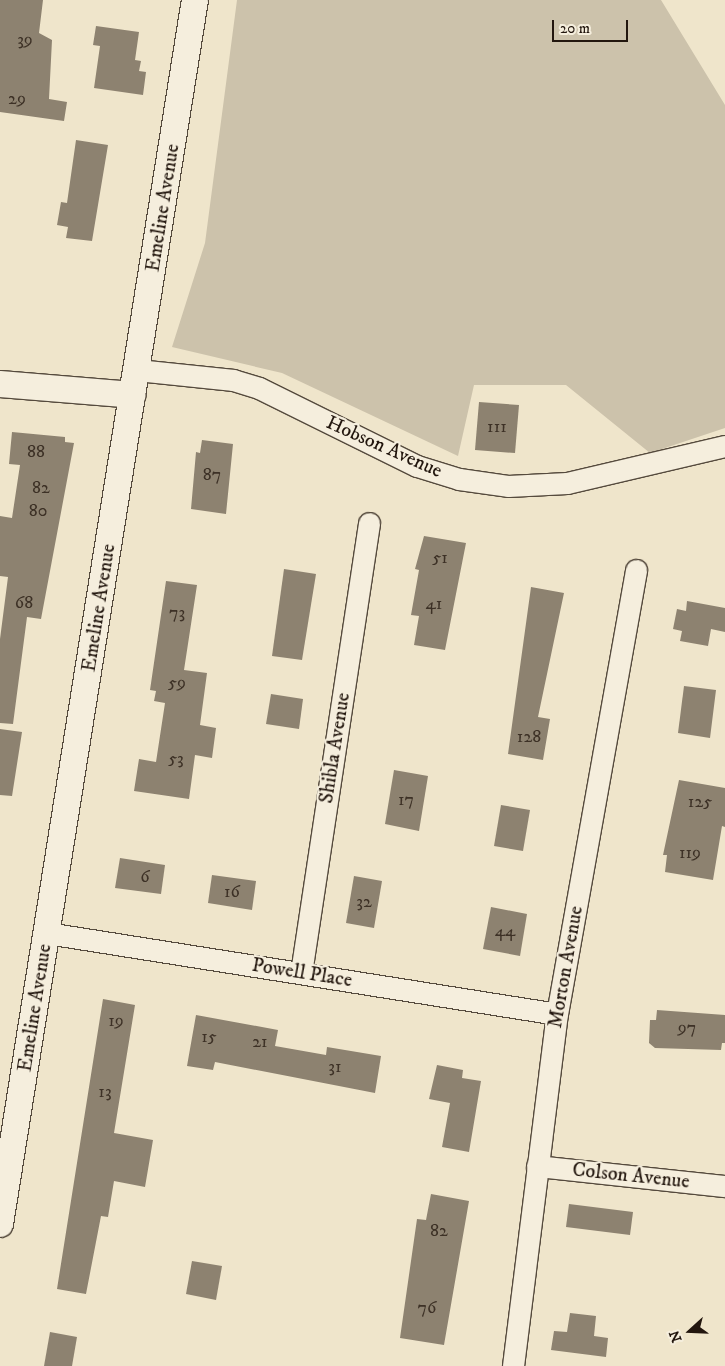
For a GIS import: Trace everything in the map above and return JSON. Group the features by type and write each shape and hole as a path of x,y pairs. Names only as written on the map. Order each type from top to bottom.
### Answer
{"street":[{"name":"Emeline Avenue","path":"0,1219 195,0"},
{"name":"Hobson Avenue","path":"137,370 233,380 259,388 416,466 459,479 508,486 567,483 725,446"},
{"path":"0,384 133,395"},
{"name":"Shibla Avenue","path":"301,973 369,523"},
{"name":"Morton Avenue","path":"513,1366 557,1014 636,570"},
{"name":"Powell Place","path":"47,933 557,1014"},
{"name":"Colson Avenue","path":"537,1166 725,1186"}],"shaded area":[{"path":"237,0 661,0 725,105 725,428 650,453 566,385 474,385 458,456 282,373 172,347 205,243"}],"building":[{"path":"0,0 43,0 39,33 52,40 49,99 67,102 64,121 0,112"},
{"path":"96,26 139,32 135,60 141,61 139,71 146,72 143,95 94,88 100,46 93,45"},
{"path":"76,140 108,145 92,241 66,238 68,227 57,225 61,202 67,203"},
{"path":"479,402 519,405 515,453 475,450"},
{"path":"12,432 65,437 65,442 74,443 41,619 27,617 13,724 0,723 0,639 8,577 0,576 0,516 12,518 20,465 9,464"},
{"path":"202,440 233,444 226,514 191,509 196,452 200,453"},
{"path":"424,536 466,543 445,650 414,645 419,616 411,615 419,570 415,569"},
{"path":"284,569 316,574 302,660 272,656"},
{"path":"166,581 197,585 184,670 207,673 200,725 216,728 212,758 195,755 189,799 134,791 139,759 156,762 165,703 154,701 156,691 150,690"},
{"path":"531,587 564,593 538,717 550,719 543,760 508,754"},
{"path":"687,601 725,608 725,632 711,629 708,646 680,641 682,631 673,629 677,609 686,611"},
{"path":"684,686 716,690 710,738 678,733"},
{"path":"271,694 303,699 299,729 266,724"},
{"path":"0,729 22,732 12,796 0,795"},
{"path":"394,770 428,776 419,831 385,824"},
{"path":"679,780 725,788 725,827 722,826 713,880 665,872 667,855 663,855"},
{"path":"501,805 530,810 523,851 494,846"},
{"path":"120,858 165,865 161,894 115,888"},
{"path":"212,875 256,881 252,910 208,903"},
{"path":"354,876 382,881 374,928 346,923"},
{"path":"491,907 527,914 520,956 483,949"},
{"path":"103,999 135,1005 114,1133 153,1140 145,1187 114,1181 108,1217 101,1216 86,1294 57,1289"},
{"path":"657,1010 725,1015 725,1043 722,1043 721,1050 655,1048 649,1043 650,1020 656,1020"},
{"path":"196,1015 278,1030 275,1046 326,1055 327,1047 381,1056 375,1093 215,1062 213,1070 187,1066"},
{"path":"437,1065 463,1070 462,1078 481,1081 469,1152 442,1147 450,1103 429,1099"},
{"path":"431,1194 469,1201 444,1345 400,1338 417,1219 426,1220"},
{"path":"569,1204 633,1212 630,1235 566,1227"},
{"path":"192,1261 222,1266 216,1300 186,1294"},
{"path":"570,1313 596,1316 594,1336 608,1338 606,1357 551,1350 554,1331 567,1332"},
{"path":"50,1332 77,1337 72,1366 44,1366"}]}
